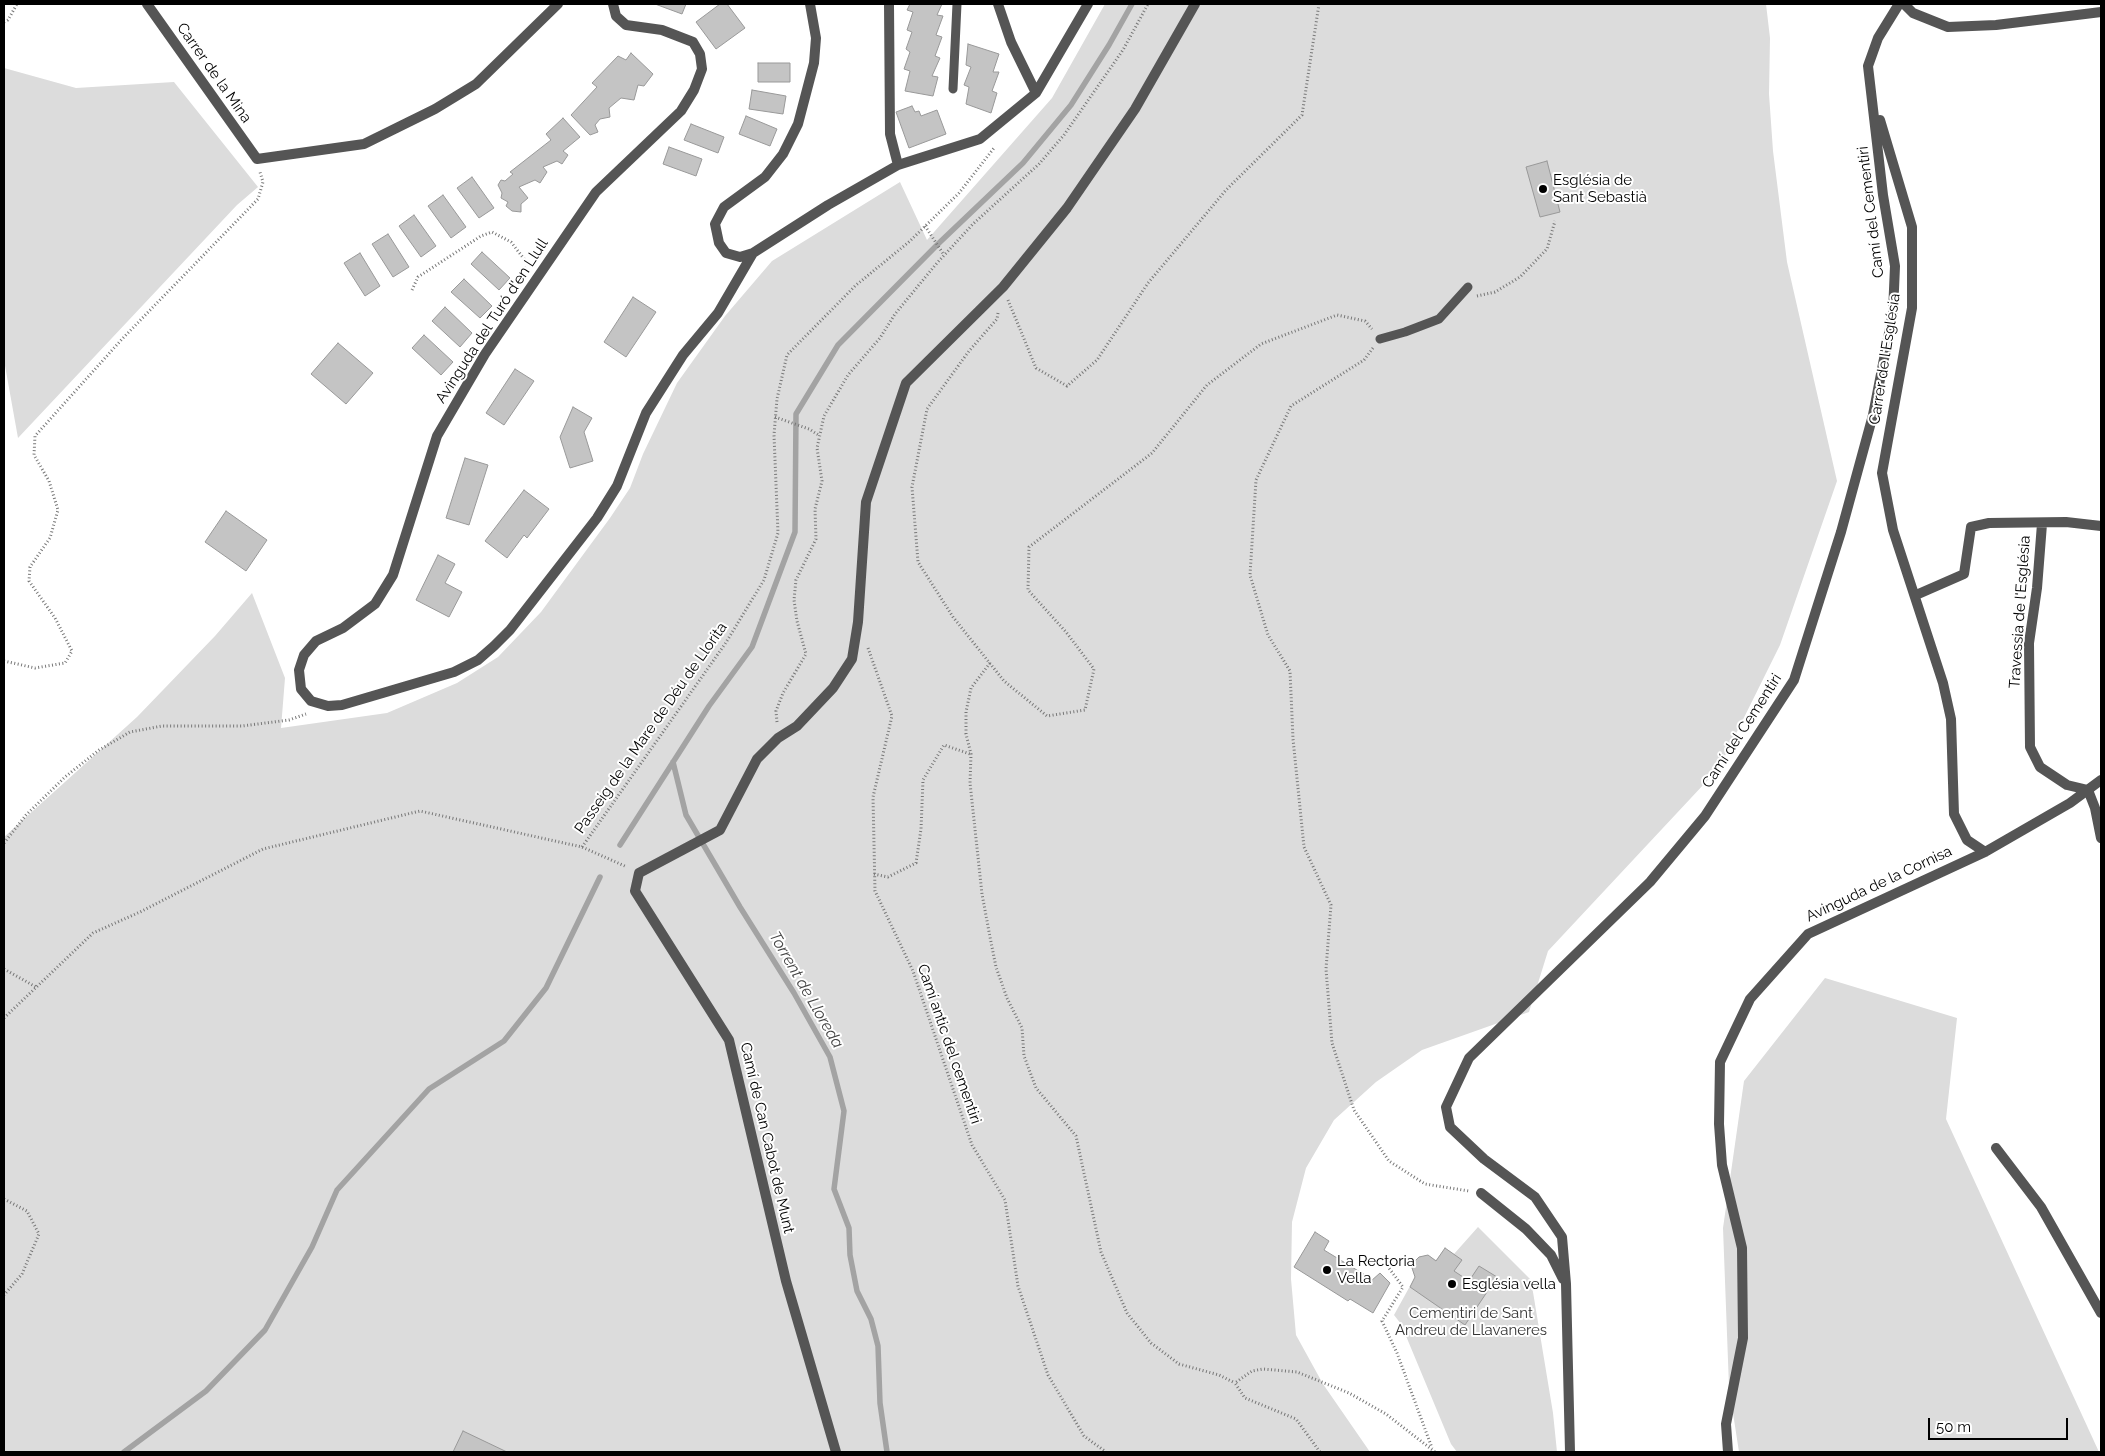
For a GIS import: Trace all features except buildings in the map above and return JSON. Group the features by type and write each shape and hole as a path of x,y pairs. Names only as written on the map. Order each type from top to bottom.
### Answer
{"street":[{"name":"Carrer de la Mina","path":"147,4 256,159"},
{"path":"256,159 364,144 435,109 476,84 558,4"},
{"name":"Avinguda del Turó d'en Llull","path":"328,706 311,701 301,689 299,670 304,655 316,641 343,628 375,604 393,575 437,436 485,354 596,192 681,111 702,70 700,54 693,42 662,30 626,25 616,16 613,4"},
{"path":"810,4 816,38 814,63 798,124 783,154 765,177 724,208 715,224 719,243 726,253 740,257 753,253 828,205 898,165 980,139 1036,93 1088,4"},
{"path":"889,4 890,134 898,165"},
{"path":"998,4 1010,42 1036,93"},
{"path":"639,873 720,830 757,759 778,738 797,726 833,688 852,659 858,622 866,502 906,383 1003,288 1068,208 1135,109 1195,4"},
{"name":"Camí del Cementiri","path":"1570,1452 1566,1284 1562,1238 1535,1197 1484,1159 1450,1127 1446,1106 1469,1058 1650,882 1705,816 1794,680 1842,532 1873,415 1893,313 1895,266 1883,195 1868,66 1878,38 1899,4"},
{"path":"1904,4 1913,13 1948,27 1996,25 2101,12"},
{"name":"Carrer de l'Església","path":"1872,98 1912,227 1912,308 1882,473 1893,530 1943,683 1951,719 1954,814 1967,840 1985,852"},
{"path":"328,706 342,705 454,672 478,660 510,630 597,518 617,486 646,413 684,355 718,313 753,253"},
{"path":"1916,596 1964,574 1971,527 1989,523 2042,524 2066,522 2101,526"},
{"name":"Travessia de l'Església","path":"2042,524 2030,643 2030,747 2040,767 2067,785 2088,790"},
{"name":"Avinguda de la Cornisa","path":"1728,1452 1726,1424 1742,1338 1742,1248 1722,1165 1719,1124 1720,1062 1750,999 1808,934 1985,852 2088,790 2101,780"},
{"path":"2088,790 2095,808 2101,838"},
{"name":"Camí de Can Cabot de Munt","path":"639,873 635,891 729,1040 786,1281 836,1452"},
{"path":"1996,1148 2041,1207 2101,1313"},
{"path":"1481,1193 1526,1229 1551,1255 1566,1284"}],"lane":[{"path":"953,89 957,4"},
{"path":"1380,339 1439,319 1468,287"}],"path":[{"path":"4,22 8,20 16,4"},
{"path":"1003,288 1036,368 1067,386 1097,360 1148,283 1226,190 1302,115 1319,4"},
{"name":"Passeig de la Mare de Déu de Llorita","path":"4,1018 93,933 140,912 263,849 420,811 582,847 725,644 764,580 778,533 774,435 777,399 787,355 855,286 925,226 959,193 995,147"},
{"path":"4,661 35,668 65,662 72,651 56,618 30,581 30,567 50,538 58,510 49,481 34,455 35,436 100,361 258,199 263,182 256,159"},
{"path":"1476,296 1495,292 1520,277 1547,249 1555,221"},
{"path":"925,226 932,240 944,255"},
{"path":"412,290 418,277 481,236 492,232 512,242 528,264 524,269"},
{"path":"1003,288 997,319 969,351 927,409 912,487 918,562 953,617 1004,681 1046,716 1085,710 1094,669 1066,632 1028,590 1029,547 1152,453 1207,385 1262,344 1337,314 1365,321 1380,339 1364,360 1291,406 1256,480 1250,575 1268,635 1290,672 1293,740 1304,847 1331,905 1326,969 1332,1043 1354,1110 1389,1161 1425,1184 1481,1193"},
{"path":"775,417 809,429 820,436"},
{"name":"Camí antic del cementiri","path":"858,622 892,716 873,797 875,891 913,971 972,1145 1005,1200 1018,1286 1048,1375 1084,1436 1106,1452"},
{"path":"990,663 971,688 966,712 966,734 971,754 970,783 982,894 996,967 1007,998 1022,1028 1024,1056 1036,1088 1076,1136 1102,1252 1128,1313 1151,1342 1179,1364 1219,1375 1235,1383 1244,1398 1296,1419 1320,1452"},
{"path":"4,843 34,807 99,750 130,732 162,726 242,726 289,720 328,706"},
{"path":"874,874 888,878 916,863 921,829 923,780 944,745 971,754"},
{"path":"582,847 639,873"},
{"path":"4,969 36,987"},
{"path":"4,1199 27,1211 39,1234 22,1274 4,1295"},
{"path":"1384,1260 1403,1287 1382,1321 1397,1353 1435,1452"},
{"path":"1235,1383 1252,1371 1263,1369 1297,1372 1348,1393 1386,1414 1432,1448"}],"green space":[{"path":"1105,4 1766,4 1770,38 1769,94 1773,151 1787,262 1837,481 1780,645 1719,768 1548,951 1529,1012 1422,1050 1376,1082 1334,1120 1306,1168 1292,1222 1291,1279 1296,1335 1323,1384 1370,1452 4,1452 4,837 137,717 215,636 252,593 285,678 281,728 387,713 457,683 498,657 541,612 610,518 630,488 643,454 677,383 725,316 772,261 900,182 927,240 1052,98"},
{"path":"4,68 76,88 174,82 258,187 237,205 18,438 4,360"},
{"path":"1825,978 1957,1018 1946,1119 2099,1452 1739,1452 1729,1387 1723,1228 1744,1081"},
{"name":"Cementiri de Sant Andreu de Llavaneres","path":"1478,1227 1531,1280 1553,1413 1557,1452 1457,1452 1451,1444 1401,1324 1394,1315 1415,1277 1411,1265 1419,1257 1428,1255 1436,1260 1445,1248 1454,1254"}],"waterway":[{"path":"620,845 709,706 752,647 795,532 796,414 838,345 939,243 1023,163 1071,105 1109,45 1132,4"},
{"name":"Torrent de Lloreda","path":"673,762 686,815 740,907 794,993 830,1057 844,1111 834,1189 849,1228 850,1255 857,1291 871,1319 878,1346 880,1403 887,1452"},
{"path":"124,1452 206,1391 265,1330 312,1247 337,1190 429,1089 504,1041 546,988 600,877"}],"place":[{"name":"Església de Sant Sebastià","path":"1543,189"},
{"name":"La Rectoria Vella","path":"1327,1270"},
{"name":"Església vella","path":"1452,1284"}]}
